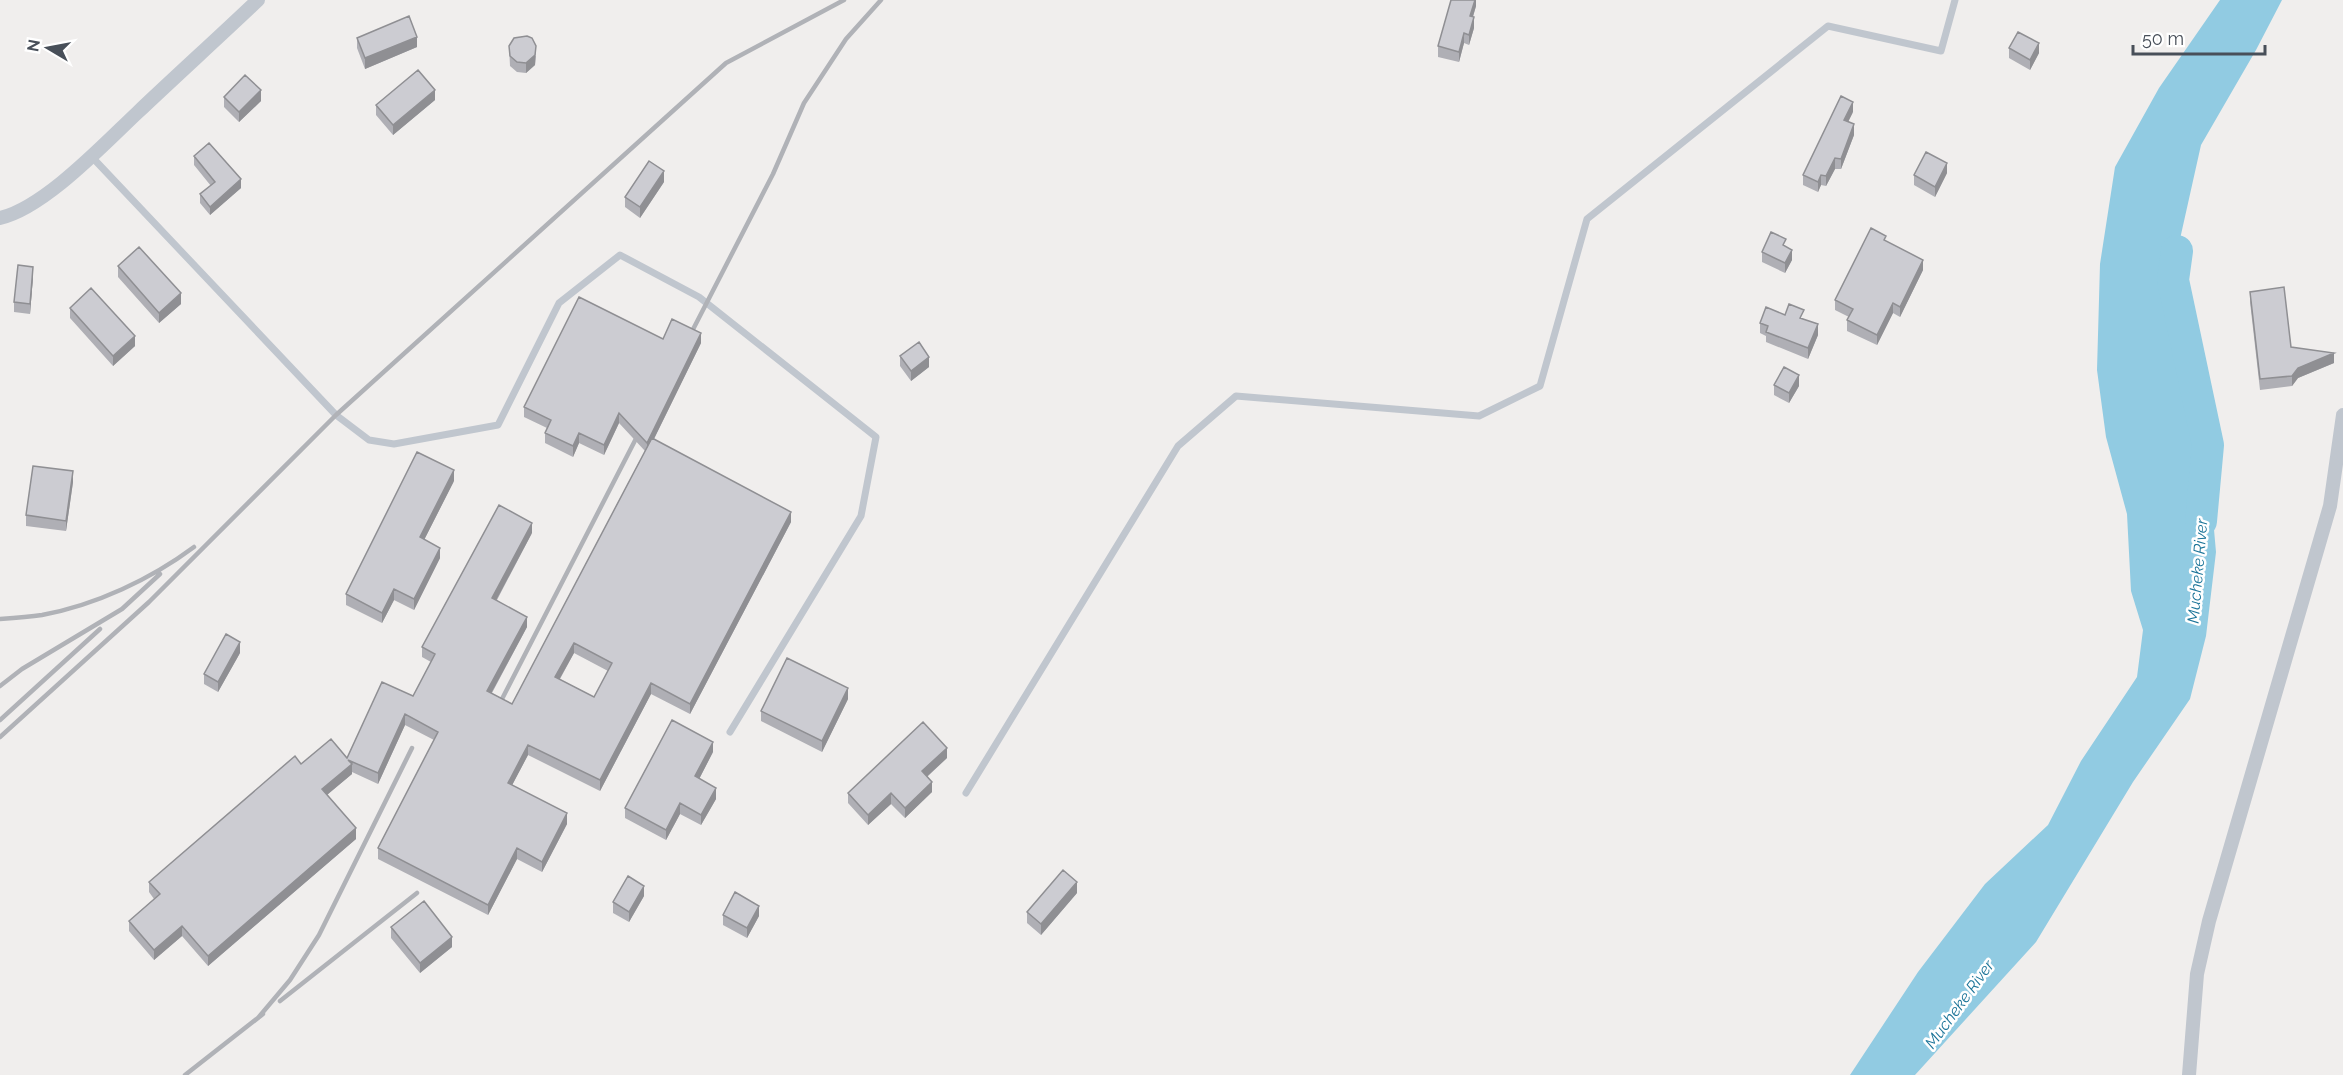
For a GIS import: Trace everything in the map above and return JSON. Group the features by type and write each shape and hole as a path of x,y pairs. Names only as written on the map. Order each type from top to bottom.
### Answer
{"street":[{"path":"0,218 34,204 91,156 258,0"},
{"path":"2189,1075 2197,974 2209,921 2330,506 2343,415"}],"lane":[{"path":"966,793 1178,446 1236,396 1479,416 1540,386 1587,219 1828,26 1941,51 1955,0"},
{"path":"91,156 336,415 369,440 394,444 498,425 559,303 620,255 699,297 876,437 861,516 730,732"}],"water":[{"path":"2220,0 2282,0 2201,145 2176,257 2176,337 2191,426 2212,507 2216,552 2206,636 2190,699 2133,782 2036,942 1915,1075 1850,1075 1918,972 1985,884 2048,825 2081,761 2137,677 2143,630 2131,591 2127,514 2106,437 2097,370 2100,264 2115,167 2159,88"}],"building":[{"path":"1451,0 1475,0 1470,16 1474,17 1469,35 1464,33 1459,52 1438,46"},
{"path":"409,16 417,37 365,58 357,38"},
{"path":"2018,32 2039,43 2030,60 2009,48"},
{"path":"527,36 532,38 536,46 535,55 526,63 517,62 510,56 509,46 514,38"},
{"path":"418,70 435,90 393,125 376,105"},
{"path":"245,75 261,90 239,112 224,97"},
{"path":"1841,96 1853,102 1844,120 1854,124 1841,159 1835,158 1826,176 1821,175 1818,182 1803,175"},
{"path":"209,143 241,179 210,207 200,194 215,182 194,156"},
{"path":"1926,152 1947,163 1935,187 1914,175"},
{"path":"649,161 664,171 640,207 625,197"},
{"path":"1871,228 1886,236 1884,240 1923,260 1900,307 1893,303 1877,335 1847,320 1853,309 1835,300"},
{"path":"1771,232 1786,239 1783,245 1792,250 1785,263 1762,252"},
{"path":"139,247 181,293 159,313 118,266"},
{"path":"18,265 33,267 30,304 14,302"},
{"path":"2284,287 2291,347 2334,353 2298,368 2292,376 2260,379 2250,292"},
{"path":"91,288 135,336 113,356 70,308"},
{"path":"579,297 663,339 672,319 701,333 647,443 619,413 604,445 579,433 573,446 545,433 551,420 524,407"},
{"path":"1789,304 1804,310 1800,318 1818,324 1808,348 1766,332 1768,326 1760,323 1766,307 1785,315"},
{"path":"919,342 929,357 911,371 900,356"},
{"path":"1784,367 1799,375 1789,393 1774,385"},
{"path":"652,438 791,512 690,704 651,683 600,780 528,745 508,783 567,813 542,862 517,848 488,905 378,848 438,732 405,714 378,773 348,760 352,764 322,789 356,828 208,956 182,926 154,950 129,921 160,894 149,882 295,756 301,764 331,739 347,758 382,682 413,696 435,654 422,647 499,505 532,523 492,598 527,617 487,691 512,704","holes":["574,643 612,663 594,697 555,677"]},
{"path":"417,452 454,470 420,537 440,548 414,599 394,589 382,613 346,594"},
{"path":"33,466 73,471 66,521 26,515"},
{"path":"226,634 240,642 218,682 204,674"},
{"path":"787,658 848,688 822,741 761,711"},
{"path":"672,720 713,742 695,776 716,788 701,815 680,803 666,830 625,808"},
{"path":"923,722 947,748 922,771 932,782 905,808 891,793 868,815 848,793"},
{"path":"1063,870 1077,882 1041,924 1027,912"},
{"path":"628,876 644,886 629,912 613,902"},
{"path":"735,892 759,906 747,928 723,915"},
{"path":"424,901 452,937 420,963 391,927"}],"waterway":[{"name":"Mucheke River","path":"2177,251 2173,280 2208,445 2201,521"}],"railway":[{"path":"0,737 149,602 336,415 726,63 844,0"},
{"path":"686,343 773,174 804,103 846,39 881,0"},
{"path":"502,699 643,425"},
{"path":"0,619 62,611 102,598 160,570 194,547"},
{"path":"0,686 22,669 122,609 160,574"},
{"path":"0,720 100,629"},
{"path":"258,1018 290,980 319,935 412,748"},
{"path":"280,1001 417,893"},
{"path":"185,1075 263,1014"}]}
